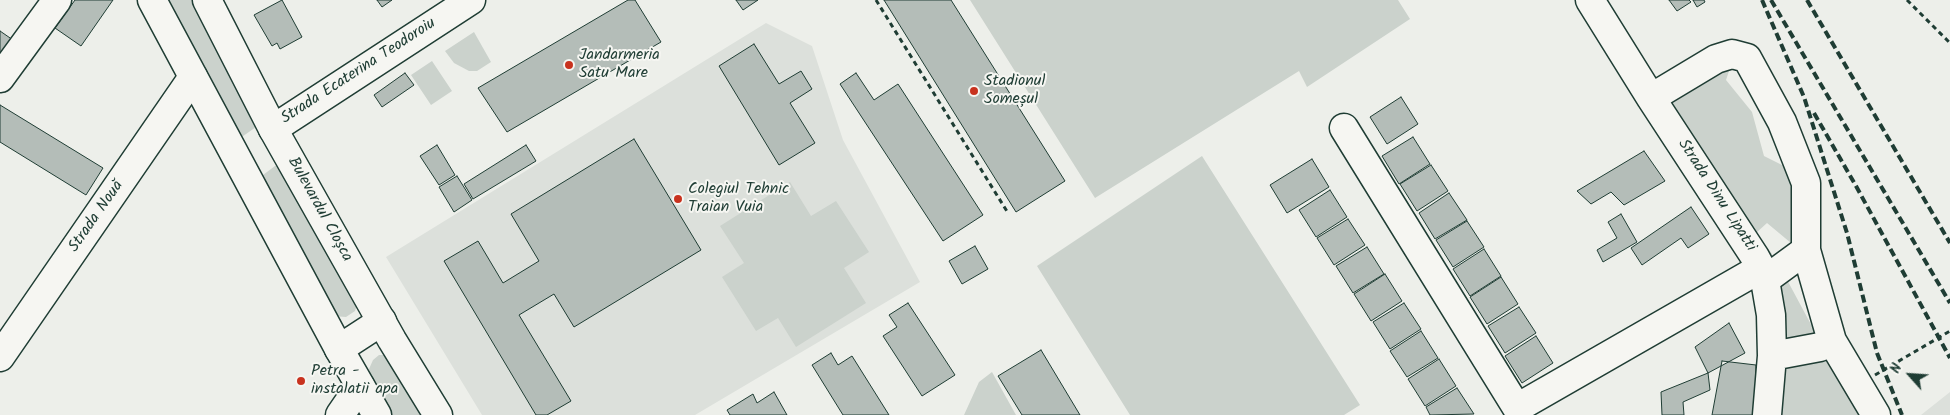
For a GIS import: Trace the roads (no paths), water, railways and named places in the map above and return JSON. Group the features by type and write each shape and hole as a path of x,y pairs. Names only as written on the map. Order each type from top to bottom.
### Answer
{"street":[{"path":"0,78 57,0"},
{"path":"152,0 339,349 377,415"},
{"name":"Bulevardul Cloșca","path":"207,0 273,128 382,321 438,415"},
{"name":"Strada Ecaterina Teodoroiu","path":"273,128 471,0"},
{"name":"Strada Dinu Lipatti","path":"1590,0 1755,257 1763,274 1771,315 1772,356 1767,415"},
{"path":"1652,98 1716,59 1732,54 1747,58 1782,122 1806,183 1806,250 1832,341 1876,415"},
{"name":"Strada Nouă","path":"0,356 193,76"},
{"path":"1344,128 1520,411 1806,250"},
{"path":"339,349 382,321"},
{"path":"1772,356 1820,347 1832,341"},
{"path":"340,415 360,386"}],"railway":[{"path":"1762,0 1804,97 1847,233 1877,353 1902,415"},
{"path":"1771,0 1950,303"},
{"path":"1807,0 1950,243"},
{"path":"1814,113 1950,358"}],"place":[{"name":"Jandarmeria Satu Mare","path":"569,65"},
{"name":"Stadionul Someșul","path":"974,91"},
{"name":"Colegiul Tehnic Traian Vuia","path":"678,199"},
{"name":"Petra - instalatii apa","path":"301,381"}]}
